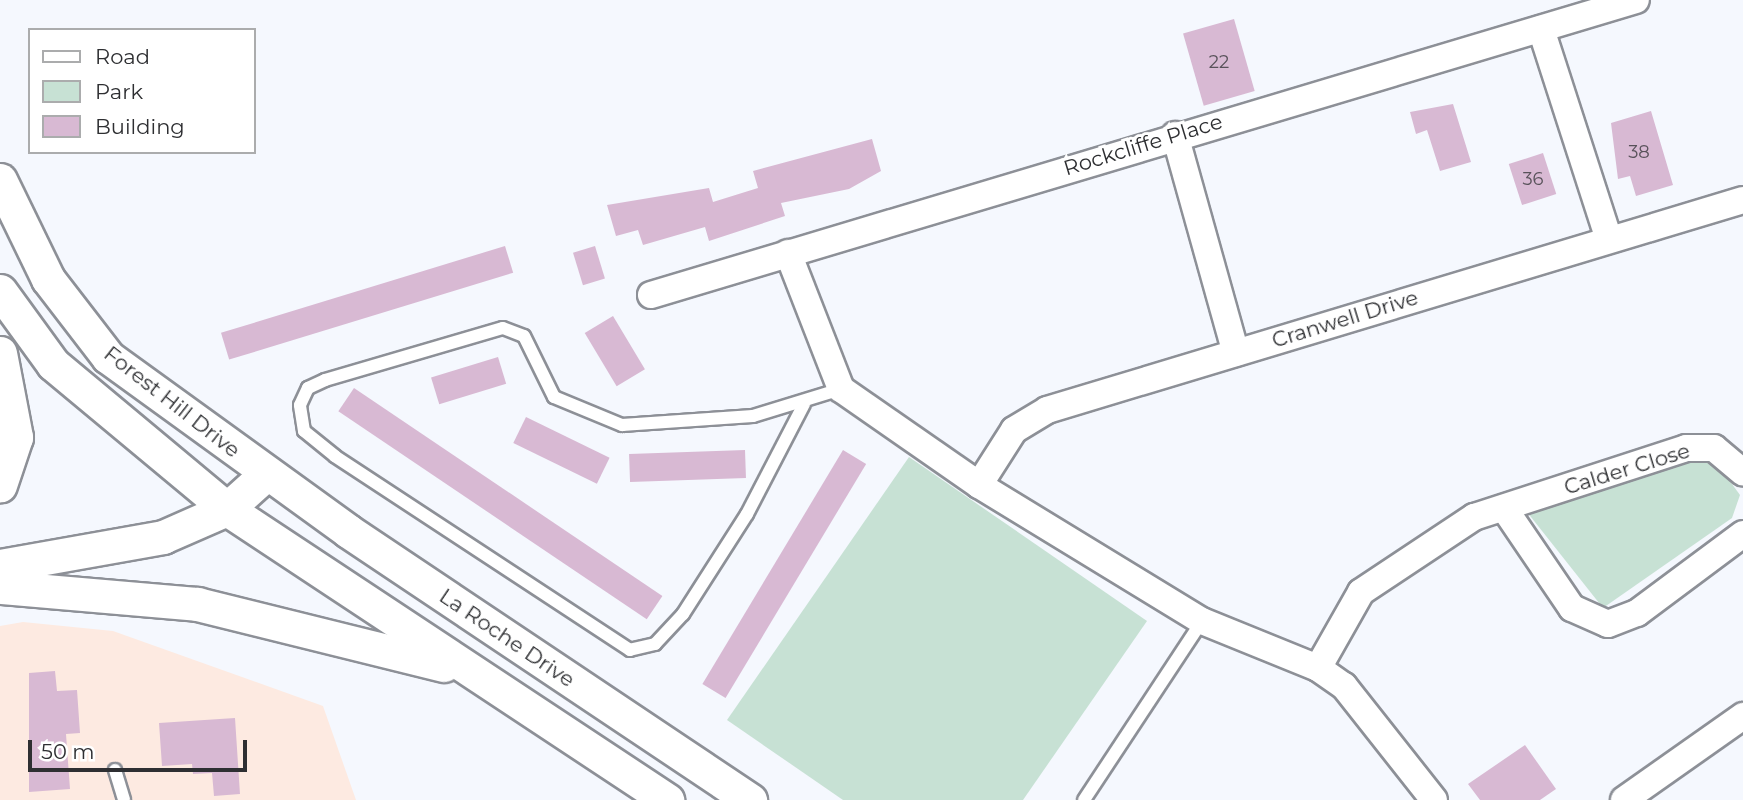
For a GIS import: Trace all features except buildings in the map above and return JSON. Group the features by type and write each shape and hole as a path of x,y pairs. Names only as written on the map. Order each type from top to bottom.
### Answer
{"street":[{"name":"Rockcliffe Place","path":"650,295 1175,135 1636,0"},
{"path":"1541,29 1609,239"},
{"path":"1175,135 1236,353"},
{"name":"Forest Hill Drive","path":"0,180 48,279 108,356 266,474"},
{"name":"Cranwell Drive","path":"979,485 995,452 1030,418 1743,200"},
{"path":"788,253 841,389 979,485 1202,621 1318,668 1365,708 1434,800"},
{"path":"0,291 53,364 227,509 667,800"},
{"path":"0,353 16,437 0,485"},
{"name":"Calder Close","path":"1318,668 1361,592 1444,532 1504,508 1694,447 1714,448 1743,471"},
{"path":"0,566 129,547 227,509 266,474"},
{"name":"La Roche Drive","path":"266,474 750,800"},
{"path":"1504,508 1572,608 1608,624 1637,613 1743,534"},
{"path":"0,587 197,604 473,673"},
{"path":"1624,800 1743,716"}],"lane":[{"path":"804,404 747,514 683,614 655,644 630,650 335,456 304,431 300,405 308,388 325,380 503,328 524,336 554,397 603,421 647,426 724,420 804,404 841,389"},
{"path":"1084,800 1202,621"},
{"path":"116,770 124,800"}],"shaded area":[{"path":"23,622 113,631 323,706 356,800 0,800 0,626"}],"green space":[{"path":"1710,454 1740,495 1732,518 1603,608 1527,512"},
{"path":"909,457 1147,621 1023,800 843,800 727,720"}]}
